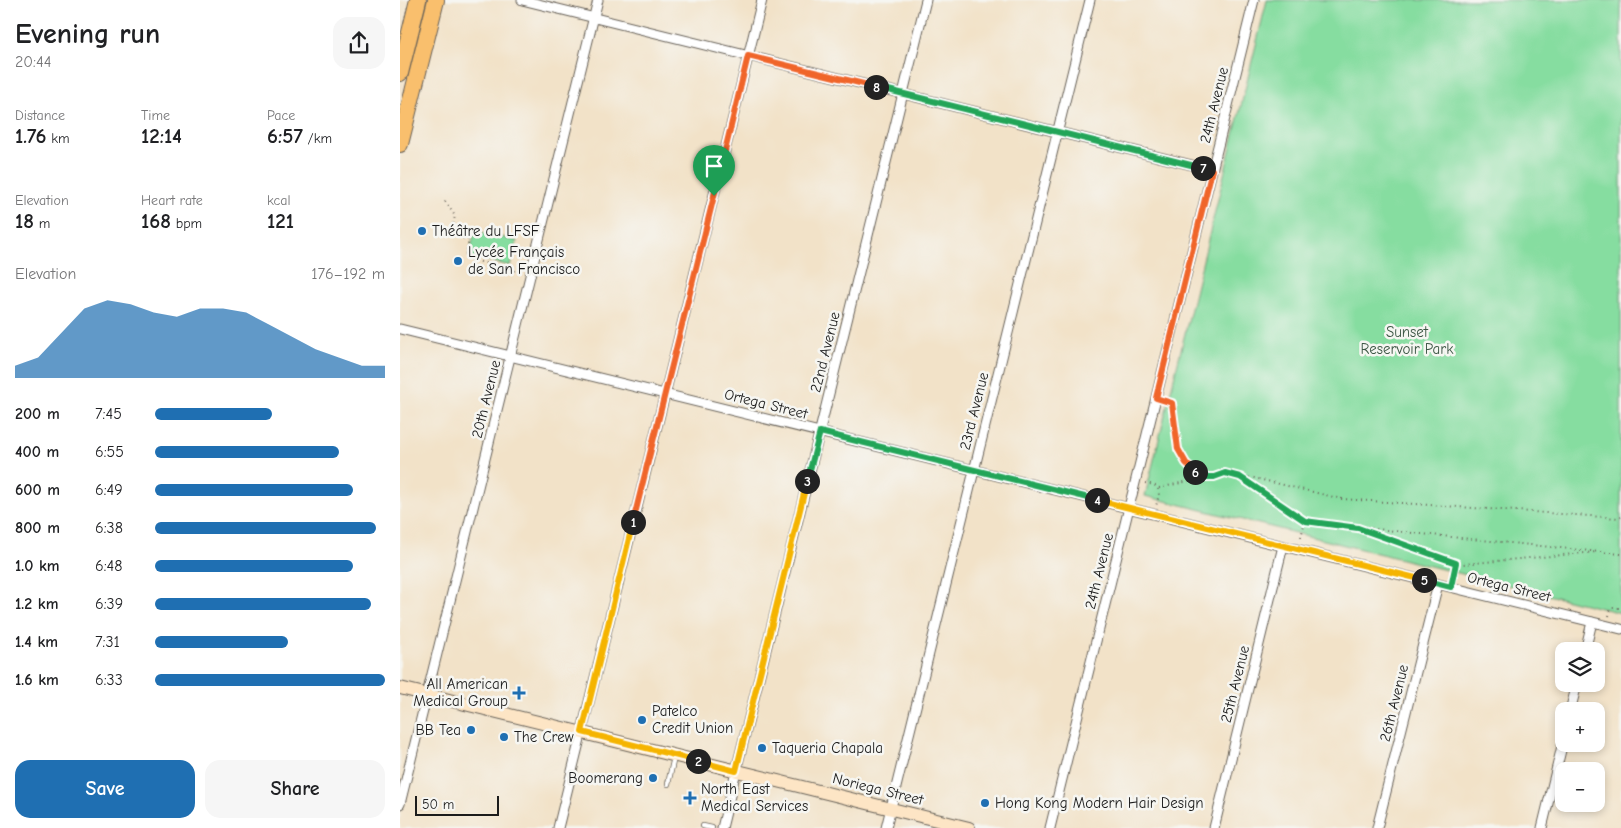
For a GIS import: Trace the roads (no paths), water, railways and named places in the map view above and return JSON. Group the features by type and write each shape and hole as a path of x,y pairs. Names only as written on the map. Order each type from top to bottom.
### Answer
{"highway":[{"path":"400,73 418,0"},
{"path":"400,144 436,0"}],"street":[{"path":"522,0 1212,170"},
{"name":"20th Avenue","path":"400,804 598,0"},
{"path":"558,828 762,0"},
{"name":"22nd Avenue","path":"722,828 926,0"},
{"name":"23rd Avenue","path":"886,828 1090,0"},
{"name":"24th Avenue","path":"1050,828 1254,0"},
{"name":"Ortega Street","path":"400,328 1621,629"},
{"name":"25th Avenue","path":"1214,828 1283,546"},
{"name":"26th Avenue","path":"1378,828 1438,584"},
{"path":"1587,642 1592,622"},
{"name":"Noriega Street","path":"400,688 969,828"},
{"path":"1542,828 1561,752"}],"lane":[{"path":"668,784 674,756"},
{"path":"703,826 712,828"}],"place":[{"name":"Théâtre du LFSF","path":"422,231"},
{"name":"Lycée Français de San Francisco","path":"458,261"},
{"name":"All American Medical Group","path":"519,693"},
{"name":"Patelco Credit Union","path":"642,720"},
{"name":"BB Tea","path":"471,730"},
{"name":"The Crew","path":"504,737"},
{"name":"Taqueria Chapala","path":"762,748"},
{"name":"Boomerang","path":"653,778"},
{"name":"North East Medical Services","path":"690,798"},
{"name":"Hong Kong Modern Hair Design","path":"985,803"}],"park label":[{"name":"Sunset Reservoir Park","path":"1407,340"}]}
